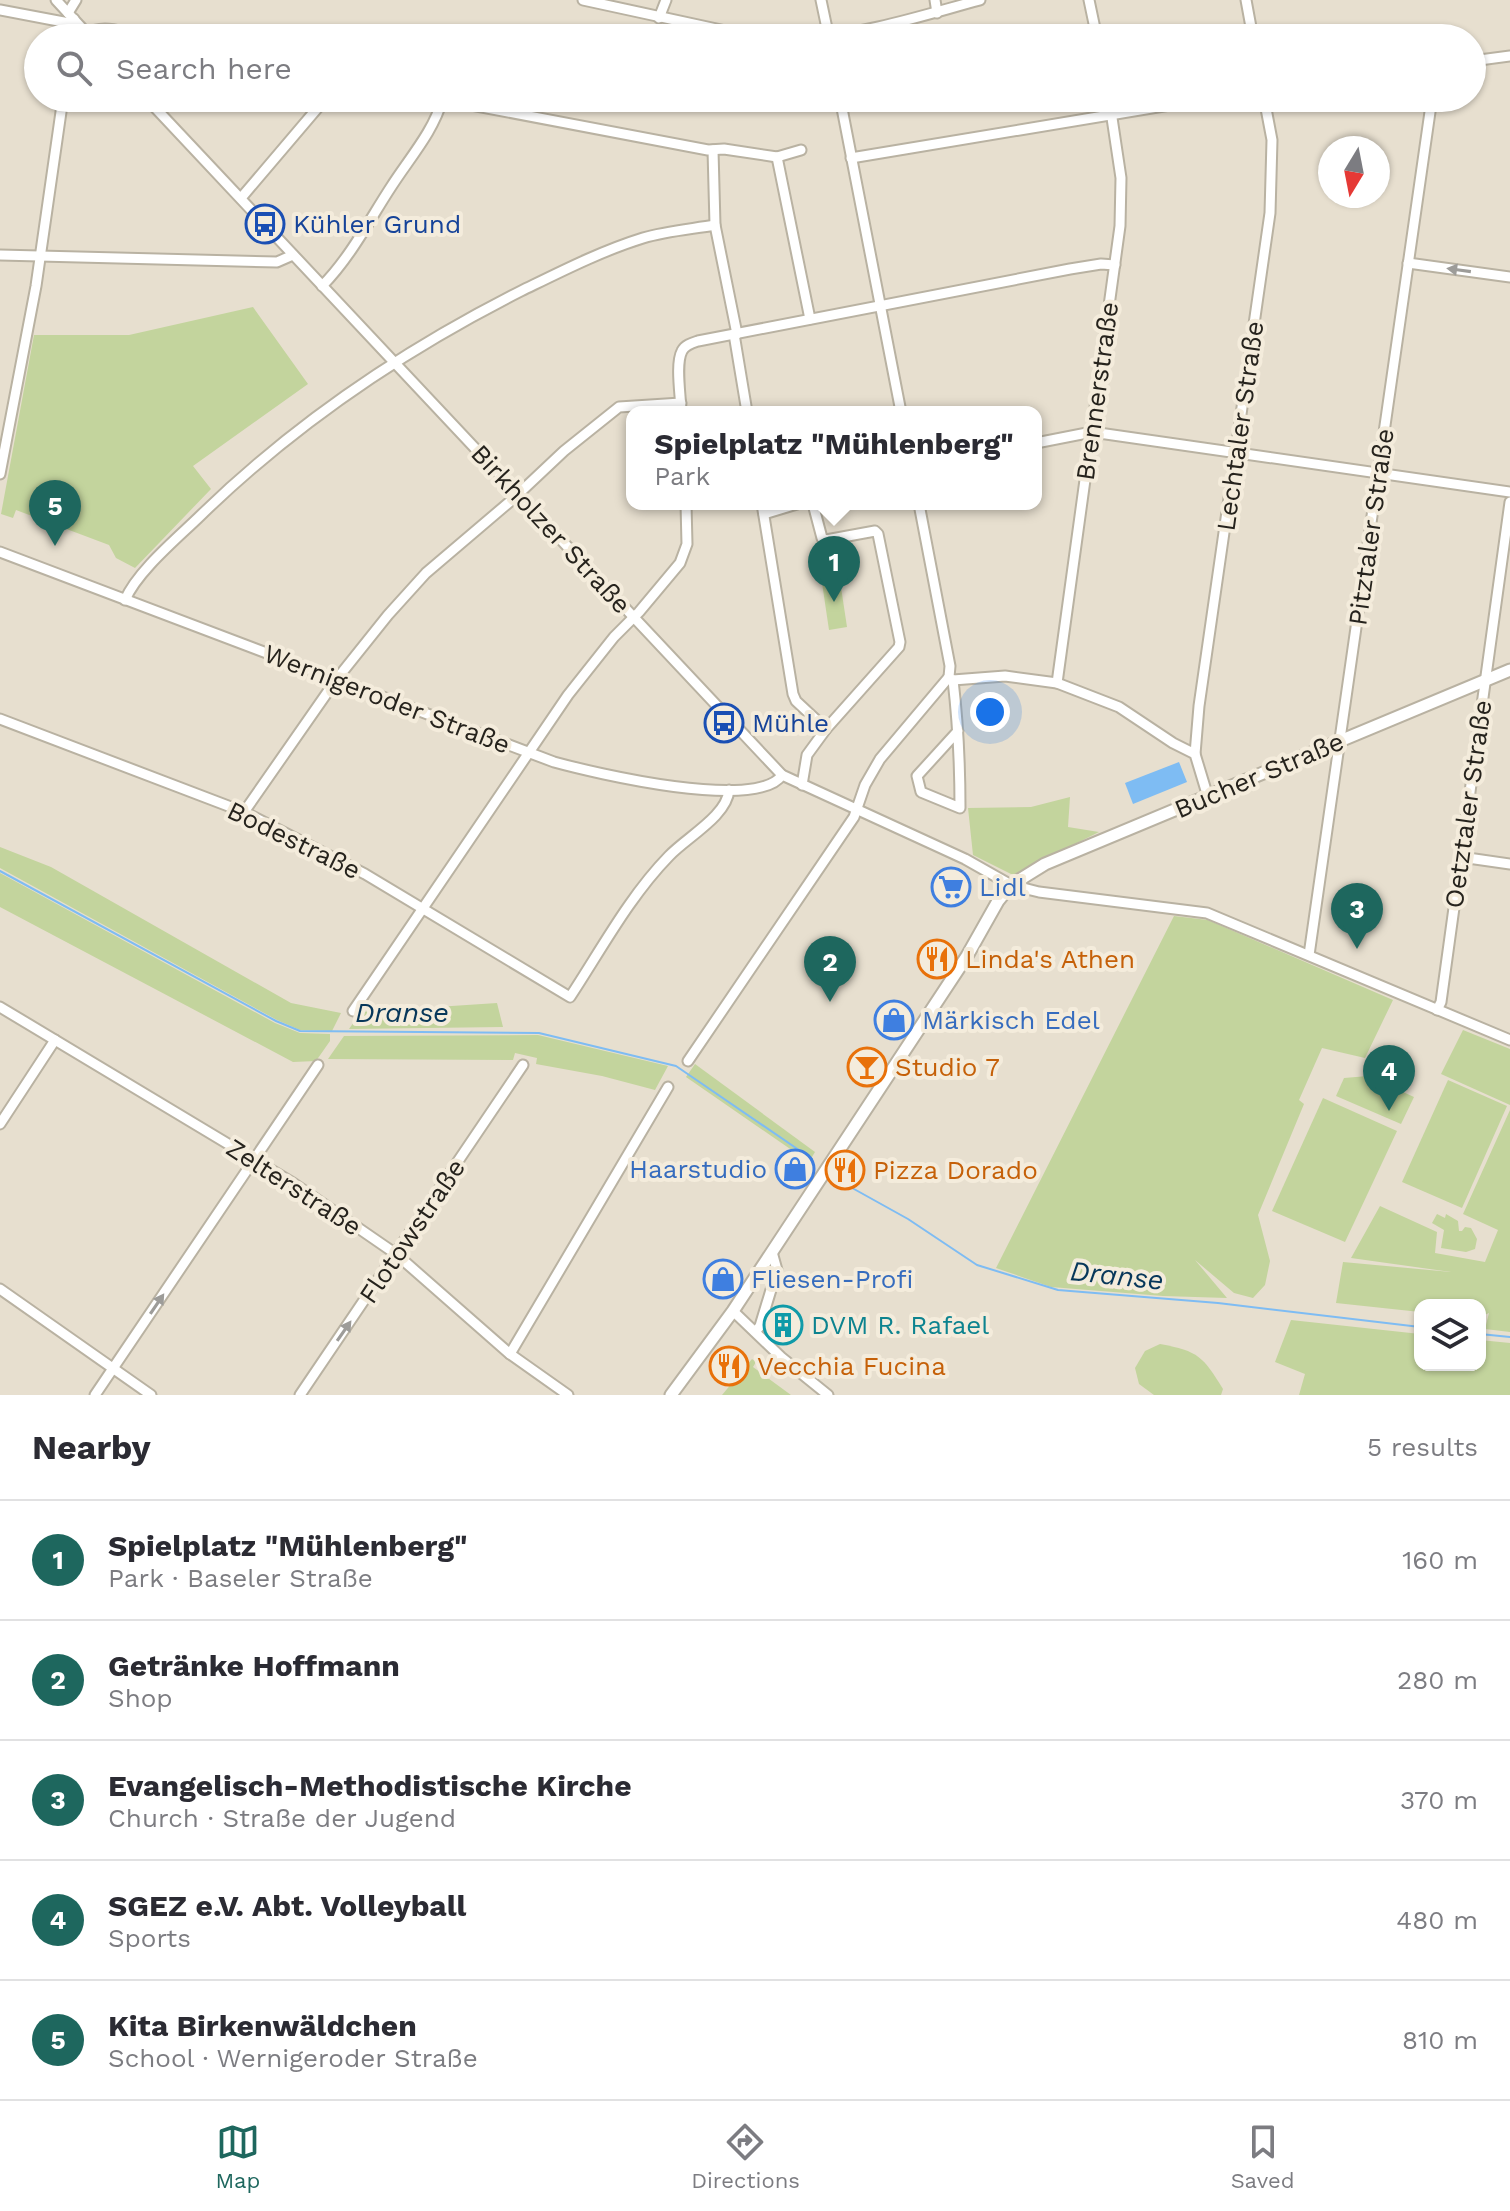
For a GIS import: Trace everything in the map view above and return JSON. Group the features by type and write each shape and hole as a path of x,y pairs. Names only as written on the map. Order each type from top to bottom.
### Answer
{"main road":[{"name":"Bucher Straße","path":"1011,885 1045,864 1510,670"},
{"path":"671,1395 733,1311 1011,885"}],"street":[{"path":"56,0 79,24"},
{"path":"0,10 69,23 76,0"},
{"path":"583,0 689,24"},
{"path":"659,18 666,0"},
{"path":"821,0 826,24"},
{"path":"935,0 937,13"},
{"path":"887,24 980,0"},
{"path":"1089,0 1094,24"},
{"path":"1246,0 1250,24"},
{"path":"1486,59 1510,56"},
{"path":"0,474 40,257 61,112"},
{"name":"Birkholzer Straße","path":"159,112 782,775 965,859 1011,885 1039,892 1207,913 1510,1040"},
{"path":"241,198 314,112"},
{"path":"322,286 350,250 438,112"},
{"path":"505,112 713,150 777,157 801,150"},
{"path":"843,112 900,406"},
{"path":"851,158 1124,112"},
{"name":"Lechtaler Straße","path":"1195,754 1199,706 1270,213 1272,140 1267,112"},
{"name":"Pitztaler Straße","path":"1309,955 1430,112"},
{"name":"Brennerstraße","path":"1057,683 1115,265 1121,194 1112,114"},
{"path":"713,150 715,225 746,406"},
{"path":"777,157 810,319"},
{"path":"125,600 171,544 244,475 291,435 394,362 546,278 645,237 715,225"},
{"path":"0,255 277,262 293,255"},
{"path":"1408,263 1510,277"},
{"path":"681,406 679,369 682,351 687,345 698,341 1070,269 1115,265"},
{"path":"244,812 336,680 426,573 564,451 619,407 626,407"},
{"path":"1042,442 1092,432 1510,492"},
{"name":"Oetztaler Straße","path":"1437,1010 1441,1002 1510,502"},
{"path":"353,1011 585,673 684,555 686,510"},
{"path":"763,510 793,694 796,701 826,729"},
{"path":"802,785 807,755 899,647 900,642 878,534 875,531 826,540 822,538 815,510"},
{"path":"920,510 950,666 958,731 960,758 960,808 921,792 917,784 917,776 958,731"},
{"name":"Wernigeroder Straße","path":"0,552 528,753 581,770 675,787 729,790 769,786 777,783 782,775"},
{"path":"688,1061 857,810 865,785 880,759 951,678 1005,676 1057,683 1119,707 1195,754 1208,797"},
{"name":"Bodestraße","path":"0,719 244,812 338,859 570,997 651,877 671,854 724,808 729,790"},
{"path":"1461,857 1510,864"},
{"name":"Zelterstraße","path":"0,1007 293,1183 396,1254 510,1354 568,1395"},
{"path":"0,1124 55,1040"},
{"path":"95,1395 318,1065"},
{"name":"Flotowstraße","path":"300,1395 523,1065"},
{"path":"510,1354 668,1087"},
{"path":"756,1331 777,1270 772,1252"},
{"path":"0,1289 151,1395"},
{"path":"733,1311 781,1357 828,1395"}],"green space":[{"path":"253,307 308,384 193,466 211,489 135,568 116,558 109,545 16,510 13,518 1,514 34,335 129,335"},
{"path":"839,574 847,627 829,630 821,576"},
{"path":"1070,797 1068,827 1099,832 1013,875 973,855 968,808 1031,807"},
{"path":"0,847 51,867 291,1003 341,1013 332,1031 300,1030 277,1020 0,868"},
{"path":"0,873 275,1023 300,1033 330,1034 330,1041 316,1061 293,1062 0,907"},
{"path":"1174,916 1208,920 1393,1000 1365,1058 1322,1048 1299,1100 1304,1104 1258,1215 1270,1261 1265,1285 1253,1298 1234,1293 1195,1260 1227,1298 1051,1287 996,1268"},
{"path":"497,1003 503,1027 349,1029 361,1012"},
{"path":"1463,1030 1510,1049 1510,1105 1441,1074"},
{"path":"538,1035 668,1066 655,1090 536,1064 537,1058 515,1053 513,1060 328,1059 344,1036"},
{"path":"695,1064 815,1152 809,1162 686,1077"},
{"path":"1368,1076 1414,1097 1401,1124 1336,1096 1344,1078"},
{"path":"1448,1080 1507,1106 1462,1208 1402,1182"},
{"path":"1323,1098 1397,1131 1345,1242 1272,1211"},
{"path":"1510,1110 1510,1332 1486,1329 1489,1313 1486,1314 1486,1299 1414,1299 1414,1311 1336,1303 1343,1262 1451,1272 1351,1258 1380,1206 1437,1232 1435,1253 1485,1262 1498,1230 1463,1214"},
{"path":"1437,1214 1445,1218 1446,1214 1458,1221 1459,1231 1465,1227 1471,1228 1477,1239 1475,1249 1466,1252 1441,1248 1444,1230 1432,1223"},
{"path":"1291,1320 1414,1333 1414,1371 1486,1371 1486,1341 1510,1343 1510,1395 1299,1395 1305,1374 1275,1362"},
{"path":"1160,1344 1183,1349 1199,1357 1223,1389 1221,1395 1154,1395 1139,1384 1135,1368 1145,1351"},
{"path":"752,1359 756,1362 753,1367 791,1395 722,1395"}],"water":[{"path":"1179,762 1187,782 1133,804 1125,783"}],"waterway":[{"name":"Dranse","path":"0,871 276,1021 300,1031 539,1033 676,1066 812,1159"},
{"name":"Dranse","path":"836,1179 908,1219 977,1265 1058,1290 1218,1303 1414,1326"},
{"name":"Dranse","path":"1486,1335 1510,1337"}],"place":[{"name":"Kühler Grund","path":"265,224"},
{"name":"Kita Birkenwäldchen","path":"55,546"},
{"name":"Spielplatz \"Mühlenberg\"","path":"834,602"},
{"name":"Mühle","path":"724,723"},
{"name":"Lidl","path":"951,887"},
{"name":"Evangelisch-Methodistische Kirche","path":"1357,949"},
{"name":"Linda's Athen","path":"937,959"},
{"name":"Getränke Hoffmann","path":"830,1002"},
{"name":"Märkisch Edel","path":"894,1020"},
{"name":"Studio 7","path":"867,1067"},
{"name":"SGEZ e.V. Abt. Volleyball","path":"1389,1111"},
{"name":"Haarstudio","path":"795,1169"},
{"name":"Pizza Dorado","path":"845,1170"},
{"name":"Fliesen-Profi","path":"723,1279"},
{"name":"DVM R. Rafael","path":"783,1325"},
{"name":"Vecchia Fucina","path":"729,1366"}]}
